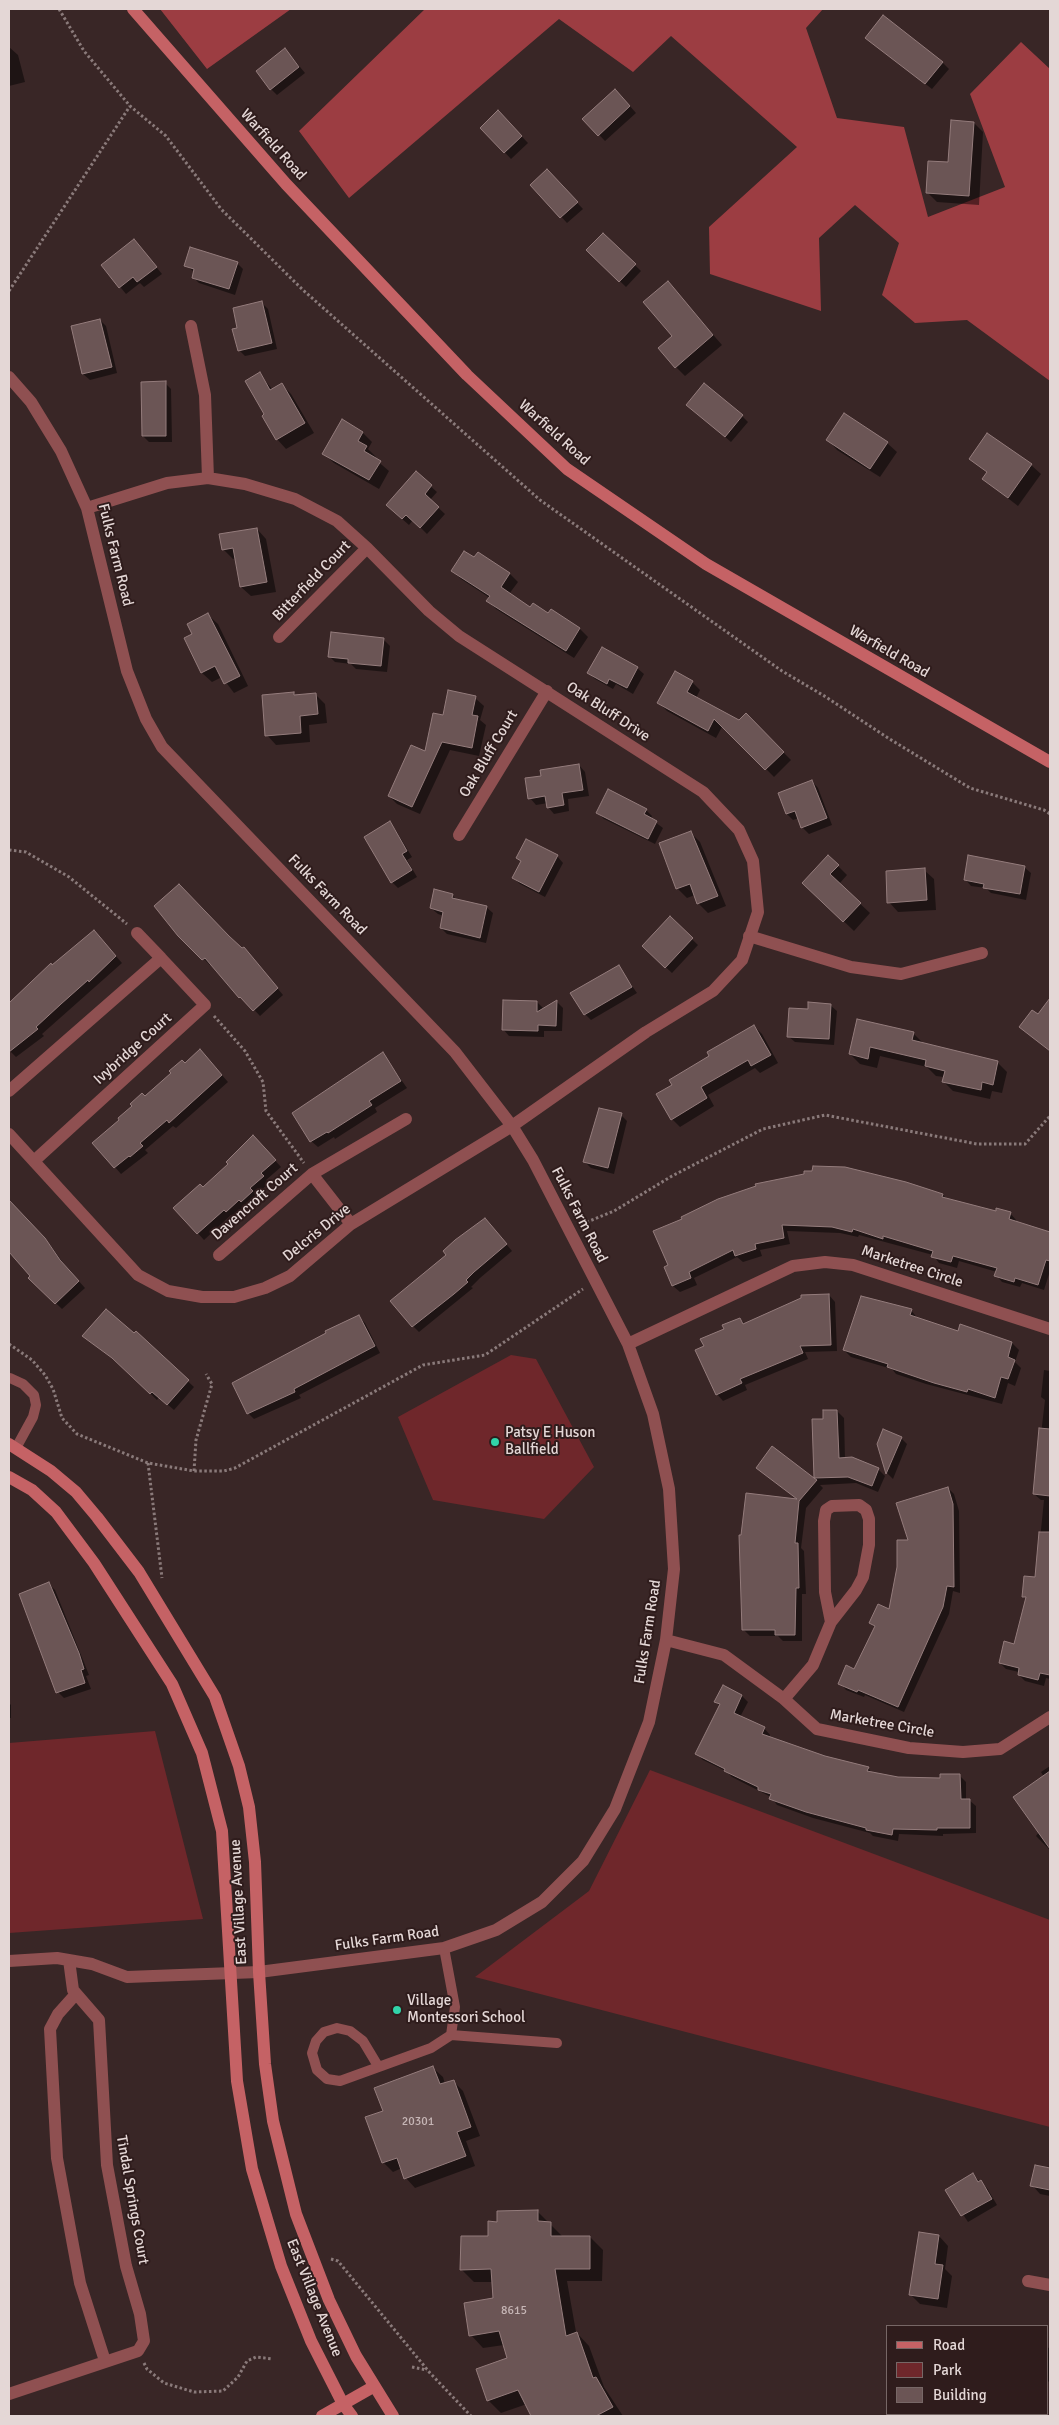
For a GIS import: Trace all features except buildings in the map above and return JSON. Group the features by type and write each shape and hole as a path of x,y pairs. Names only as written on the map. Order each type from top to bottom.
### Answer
{"street":[{"name":"Warfield Road","path":"133,9 286,184 467,375 567,469 706,564 1050,762"},
{"path":"191,326 205,395 208,478"},
{"name":"Fulks Farm Road","path":"9,377 32,402 56,442 87,508 127,671 146,719 162,747 455,1052 512,1126 533,1160 628,1344 653,1414 669,1490 674,1569 666,1640 649,1722 615,1809 583,1861 542,1902 496,1930 444,1948 232,1974 127,1977 92,1964 58,1958 9,1961"},
{"name":"Oak Bluff Drive","path":"87,508 167,483 208,478 245,484 296,499 336,521 367,548 429,611 459,636 703,792 739,830 754,861 758,912 742,960 712,991 646,1032 512,1126"},
{"name":"Bitterfield Court","path":"279,637 367,548"},
{"name":"Oak Bluff Court","path":"459,835 547,691"},
{"path":"138,933 205,1005"},
{"path":"749,936 851,967 901,974 982,953"},
{"path":"9,1091 161,958"},
{"name":"Ivybridge Court","path":"34,1161 205,1005"},
{"name":"Davencroft Court","path":"219,1255 312,1174 406,1118"},
{"name":"Delcris Drive","path":"9,1134 138,1275 168,1291 202,1297 234,1297 265,1288 290,1276 351,1224 512,1126"},
{"name":"Davencroft Court","path":"312,1174 351,1224"},
{"name":"Marketree Circle","path":"628,1344 793,1266 825,1262 853,1265 1050,1329"},
{"name":"East Village Avenue","path":"12,1446 51,1471 76,1492 98,1517 139,1572 215,1697 239,1766 249,1807 255,1862 258,1972 265,2064 273,2121 296,2214 328,2300 373,2387 393,2416"},
{"name":"East Village Avenue","path":"9,1477 32,1490 56,1512 94,1563 172,1684 202,1753 222,1831 237,2081 252,2169 281,2266 311,2340 343,2404 352,2416"},
{"path":"784,1699 813,1665 830,1622 856,1590 867,1562 869,1519 866,1510 859,1505 832,1506 826,1510 824,1521 825,1592 830,1622"},
{"name":"Marketree Circle","path":"666,1640 724,1655 784,1699 817,1729 909,1748 963,1752 1000,1749 1050,1717"},
{"name":"Tindal Springs Court","path":"69,1960 73,1990 99,2020 107,2165 126,2266 140,2314 144,2341 138,2351"},
{"path":"76,1995 58,2014 50,2029 57,2158 80,2283 105,2361"},
{"path":"1028,2281 1050,2285"},
{"path":"9,2394 138,2351"},
{"path":"322,2416 373,2387"}],"lane":[{"path":"10,1378 23,1384 34,1395 36,1405 33,1417 12,1446"},
{"path":"444,1948 455,2007 451,2035"},
{"path":"378,2066 363,2041 350,2031 337,2028 324,2032 316,2042 312,2053 317,2070 327,2079 340,2081 431,2048 451,2035 557,2043"}],"path":[{"path":"59,9 84,51 130,106 166,136 221,209 303,290 540,500 782,671 826,697 888,738 970,788 1044,810 1050,814"},
{"path":"9,291 130,106"},
{"path":"9,850 26,852 69,877 99,899 138,933"},
{"path":"205,1005 245,1051 263,1082 266,1111 312,1174"},
{"path":"569,1230 614,1211 672,1176 763,1129 816,1117 834,1116 977,1144 1025,1144 1050,1116"},
{"path":"9,1344 32,1360 45,1375 53,1389 62,1418 77,1434 148,1463 194,1471 218,1472 235,1468 423,1365 485,1355 595,1280"},
{"path":"194,1471 196,1440 212,1384 206,1374"},
{"path":"148,1463 162,1578"},
{"path":"331,2258 338,2261 428,2370 471,2416"},
{"path":"138,2351 147,2369 164,2383 194,2392 223,2391 238,2377 247,2362 256,2357 273,2359"},
{"path":"412,2368 428,2370"}],"green space":[{"name":"Patsy E Huson Ballfield","path":"511,1355 536,1359 594,1467 544,1519 433,1500 398,1417"},
{"path":"155,1731 203,1919 9,1933 9,1743"},
{"path":"650,1770 1050,1920 1050,2127 475,1977 589,1891"}],"shaded area":[{"path":"160,9 291,9 207,69"},
{"path":"425,9 823,9 806,28 837,118 904,127 928,217 1005,187 970,94 1021,42 1050,69 1050,381 967,320 915,323 882,295 899,243 855,205 819,238 821,311 710,274 709,227 797,147 671,36 633,72 559,19 349,198 299,131"}],"place":[{"name":"Patsy E Huson Ballfield","path":"495,1442"},
{"name":"Village Montessori School","path":"397,2010"}]}
